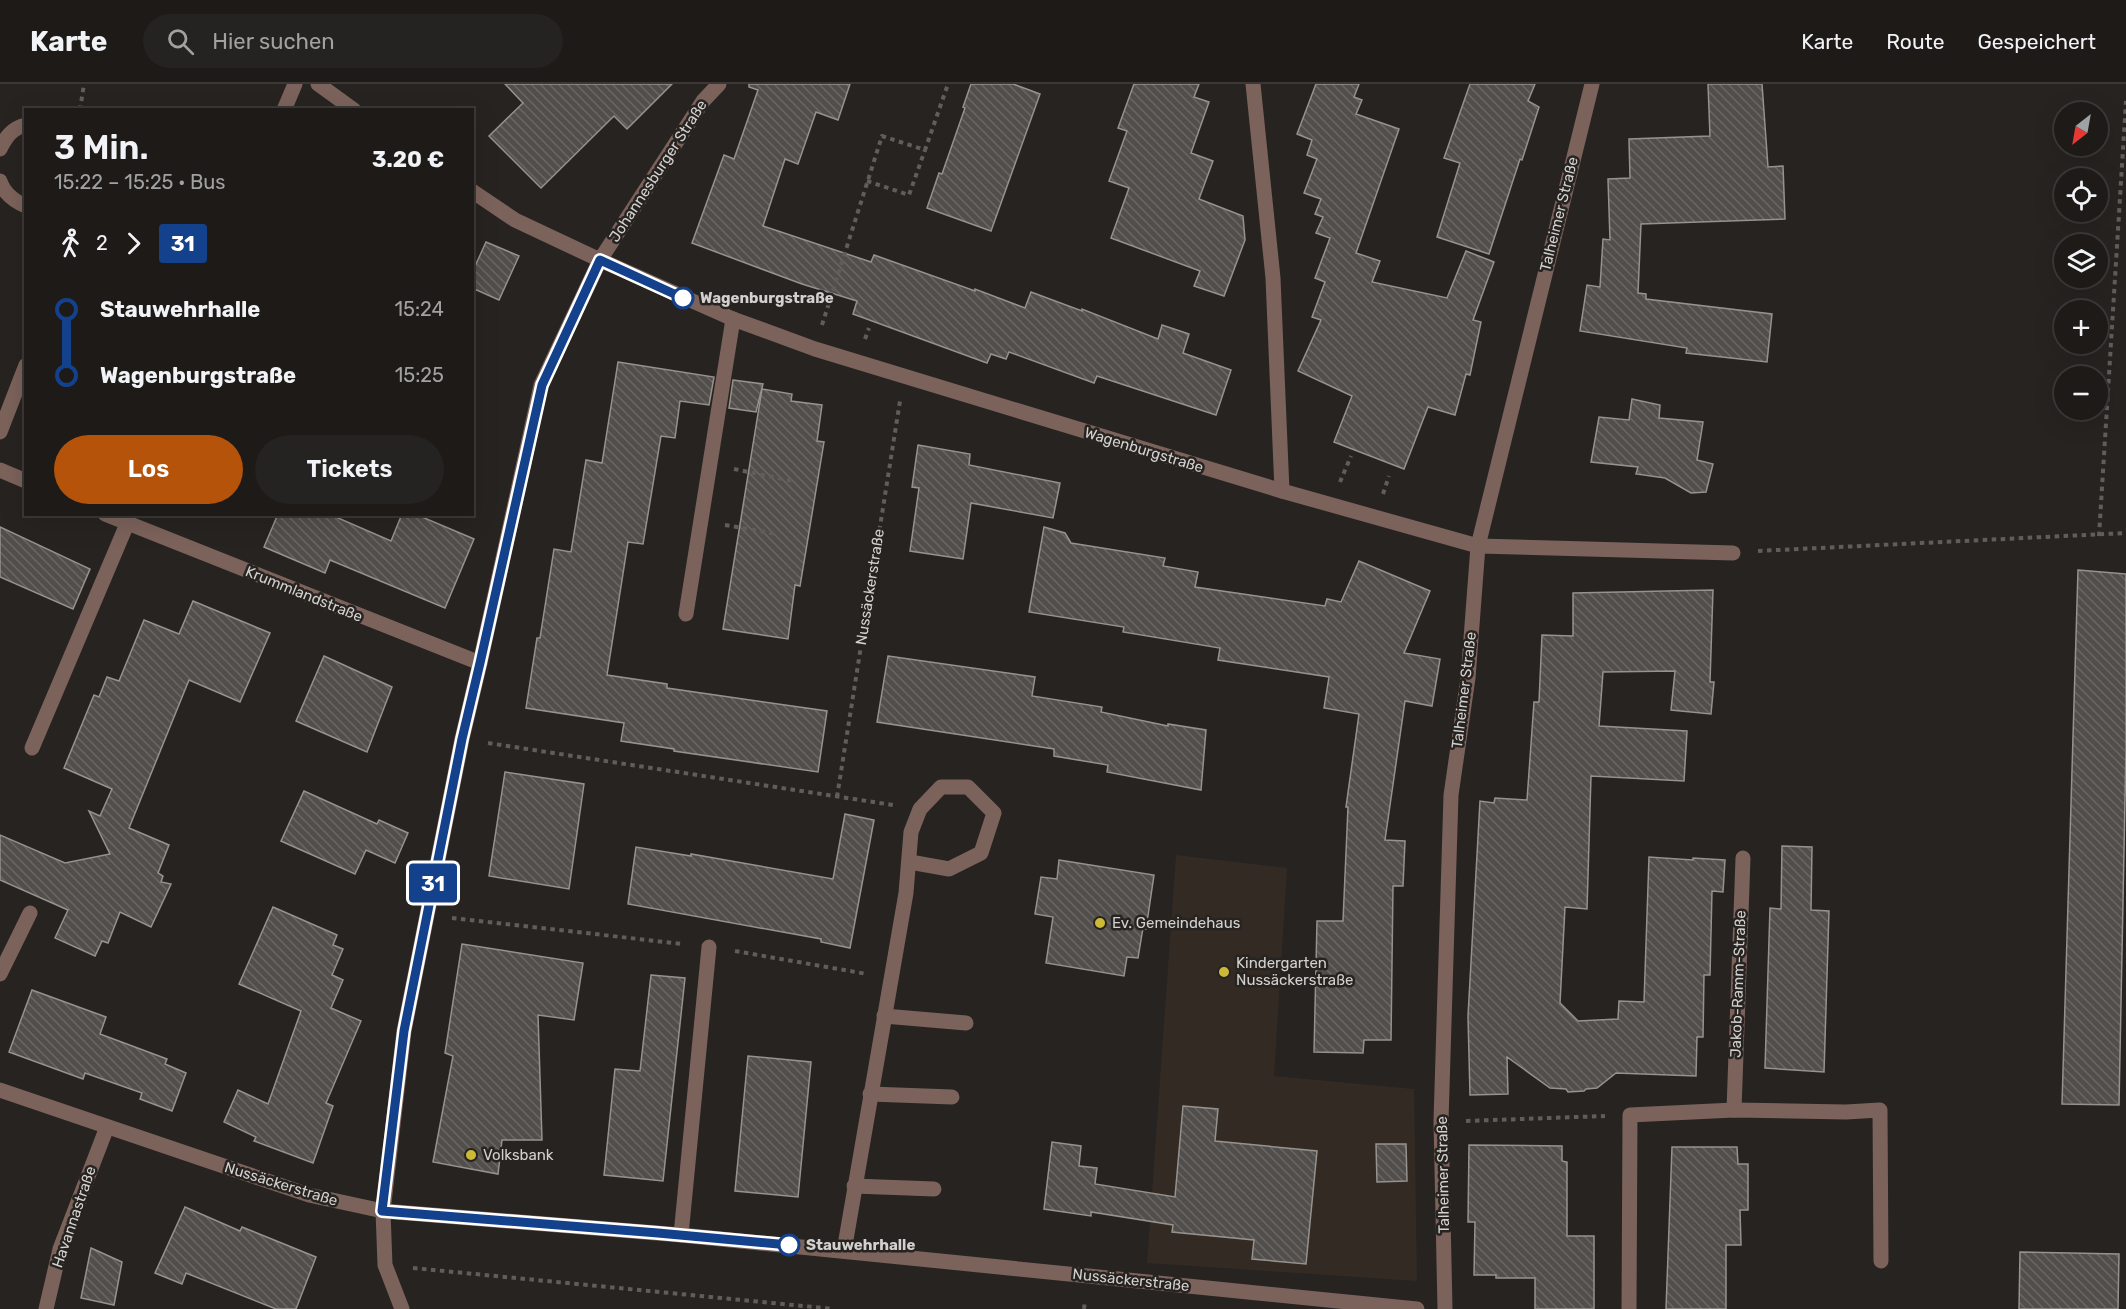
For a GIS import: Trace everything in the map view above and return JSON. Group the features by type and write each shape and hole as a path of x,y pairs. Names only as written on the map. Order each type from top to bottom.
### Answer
{"street":[{"path":"285,108 295,84"},
{"path":"318,84 351,108"},
{"name":"Johannesburger Straße","path":"402,1309 385,1265 382,1211 404,1031 462,739 542,385 600,260 703,101 719,84"},
{"path":"1253,84 1273,278 1282,491"},
{"name":"Talheimer Straße","path":"1445,1309 1441,1121 1451,795 1468,678 1478,546 1592,84"},
{"path":"0,149 7,136 24,126"},
{"path":"0,181 2,188 16,202 24,205"},
{"name":"Wagenburgstraße","path":"474,192 515,220 600,260 733,319 814,349 1282,491 1478,546 1733,553"},
{"path":"686,614 733,319"},
{"path":"0,432 24,370"},
{"path":"0,470 24,480"},
{"name":"Krummlandstraße","path":"109,516 480,663"},
{"path":"32,748 127,524"},
{"path":"844,1251 910,862 911,832 920,809 941,787 968,787 994,813 981,853 949,869 910,862"},
{"name":"Jakob-Ramm-Straße","path":"1734,1110 1743,858"},
{"path":"0,974 30,913"},
{"path":"681,1235 709,947"},
{"path":"884,1016 966,1023"},
{"name":"Nussäckerstraße","path":"0,1090 309,1196 382,1211 681,1235 1417,1309"},
{"path":"870,1094 952,1097"},
{"path":"1629,1309 1630,1114 1734,1110 1846,1112 1880,1110 1881,1261"},
{"name":"Havannastraße","path":"46,1309 60,1249 107,1127"},
{"path":"854,1186 934,1189"}],"path":[{"path":"80,108 84,84"},
{"path":"867,181 909,195 948,84"},
{"path":"2099,536 2126,101"},
{"path":"814,349 882,136 925,150"},
{"name":"Nussäckerstraße","path":"837,797 904,377"},
{"path":"710,464 792,481"},
{"path":"701,520 777,534"},
{"path":"1733,553 2126,533"},
{"path":"462,739 920,809"},
{"path":"427,916 709,947 891,978"},
{"path":"1441,1121 1630,1114"},
{"path":"385,1265 834,1309"}],"shaded area":[{"name":"Kindergarten Nussäckerstraße","path":"1176,855 1287,868 1274,1076 1414,1089 1417,1281 1147,1263"}],"building":[{"path":"505,84 672,84 627,129 614,116 541,188 489,136 523,103"},
{"path":"749,84 850,84 838,120 816,112 798,164 785,159 763,226 871,262 874,255 1025,308 1031,292 1158,339 1162,325 1189,334 1183,353 1231,370 1216,415 1097,376 1094,383 1009,352 1006,359 991,354 987,363 853,314 857,301 802,284 692,243 724,155 734,159 758,90 749,87"},
{"path":"971,84 1013,84 1040,94 991,231 927,208 939,173 942,174"},
{"path":"1134,84 1199,84 1194,97 1209,102 1191,153 1213,161 1199,199 1243,216 1245,240 1224,296 1194,286 1200,271 1111,238 1129,188 1109,181 1127,131 1118,128"},
{"path":"1316,84 1359,84 1354,97 1362,100 1356,114 1399,129 1356,253 1380,261 1372,282 1447,298 1466,251 1494,262 1473,320 1481,322 1470,375 1466,374 1455,415 1428,407 1404,469 1334,442 1352,396 1298,371 1321,320 1312,317 1325,282 1315,278 1330,238 1316,233 1323,217 1315,214 1321,199 1304,193 1317,159 1307,155 1312,140 1297,134"},
{"path":"1470,84 1535,84 1528,101 1539,107 1489,254 1437,237 1460,163 1444,158"},
{"path":"1708,84 1762,84 1768,167 1783,166 1785,219 1641,224 1638,293 1646,294 1646,299 1772,314 1767,362 1686,353 1687,348 1580,331 1587,285 1600,287 1603,239 1610,240 1608,179 1630,178 1629,139 1710,136"},
{"path":"486,242 519,256 499,300 474,289 474,269"},
{"path":"618,362 714,377 709,405 680,401 675,438 661,436 643,544 628,542 607,675 667,684 667,688 827,711 818,772 621,741 624,723 526,708 554,549 571,552 586,460 602,463"},
{"path":"733,380 763,384 756,412 729,408"},
{"path":"762,389 792,394 791,401 822,405 817,441 824,442 800,586 795,585 788,639 723,629"},
{"path":"1632,399 1660,405 1659,418 1703,422 1697,460 1713,464 1706,492 1691,493 1665,478 1636,474 1638,467 1591,462 1599,417 1629,420"},
{"path":"918,445 970,454 969,465 1060,483 1053,518 971,503 963,559 910,551 919,488 912,487"},
{"path":"277,516 334,516 391,541 401,516 420,516 474,539 445,608 330,560 325,573 264,547"},
{"path":"0,527 90,569 73,609 0,577"},
{"path":"1044,527 1065,533 1071,543 1165,558 1163,566 1198,572 1195,587 1325,606 1327,599 1341,602 1359,561 1430,591 1404,653 1440,659 1432,706 1405,701 1385,840 1405,841 1403,886 1393,886 1391,1040 1364,1040 1363,1053 1314,1052 1317,921 1343,921 1348,807 1346,807 1359,714 1324,708 1329,677 1218,660 1220,648 1123,632 1124,627 1029,612"},
{"path":"2078,570 2126,574 2126,749 2119,1105 2062,1104"},
{"path":"1713,590 1710,682 1714,682 1711,714 1671,710 1675,671 1603,672 1599,726 1687,731 1684,781 1591,776 1587,909 1565,907 1560,1003 1578,1021 1618,1019 1619,1001 1644,1002 1649,857 1725,860 1723,892 1712,891 1710,975 1704,975 1703,1037 1697,1037 1696,1076 1616,1073 1597,1088 1568,1092 1566,1089 1550,1088 1507,1057 1508,1094 1470,1095 1468,1016 1480,801 1494,803 1495,798 1527,800 1534,702 1539,702 1542,635 1573,636 1573,593"},
{"path":"193,601 270,633 240,702 189,680 129,828 169,845 158,873 163,876 161,882 171,884 151,927 120,912 108,943 102,941 95,956 55,938 68,910 0,880 0,835 65,863 110,854 89,811 100,816 112,789 64,768 94,695 99,697 107,677 119,681 144,620 179,634"},
{"path":"324,656 392,687 367,752 296,721"},
{"path":"888,656 1035,677 1032,696 1102,707 1101,712 1168,726 1168,724 1206,730 1201,790 1107,772 1108,765 1054,756 1054,749 877,722"},
{"path":"505,772 584,784 569,889 489,876"},
{"path":"304,791 377,824 379,820 408,833 395,863 366,850 355,874 281,841"},
{"path":"845,814 874,820 850,948 821,942 821,939 628,904 636,847 691,856 691,854 833,879"},
{"path":"1782,846 1812,847 1811,910 1829,911 1824,1072 1765,1068 1770,908 1781,909"},
{"name":"Ev. Gemeindehaus","path":"1059,860 1154,875 1146,929 1143,928 1138,958 1127,957 1124,976 1046,963 1053,917 1035,914 1041,877 1057,879"},
{"path":"273,907 337,935 333,945 343,949 332,975 343,980 331,1008 361,1021 326,1103 333,1106 313,1163 254,1141 256,1137 224,1122 238,1090 268,1104 301,1011 239,984"},
{"path":"462,944 583,963 574,1020 538,1015 542,1140 502,1140 498,1174 433,1162 453,1056 445,1053"},
{"path":"651,975 685,978 663,1181 604,1175 615,1069 640,1071"},
{"path":"32,990 106,1017 100,1034 167,1059 165,1064 186,1073 172,1111 140,1099 142,1093 85,1073 83,1079 9,1052"},
{"path":"748,1056 811,1062 798,1197 735,1191"},
{"path":"1183,1106 1218,1109 1215,1141 1317,1151 1306,1264 1252,1259 1254,1240 1172,1232 1173,1225 1091,1212 1091,1216 1044,1209 1052,1142 1081,1146 1079,1166 1097,1168 1095,1184 1175,1197"},
{"path":"1376,1144 1406,1144 1407,1181 1377,1182"},
{"path":"1469,1145 1562,1146 1562,1161 1567,1162 1567,1236 1594,1236 1594,1309 1535,1309 1535,1278 1496,1278 1496,1275 1474,1275 1475,1222 1468,1222"},
{"path":"1672,1147 1737,1147 1738,1164 1748,1164 1748,1210 1740,1210 1741,1245 1726,1245 1726,1309 1666,1309"},
{"path":"185,1207 240,1231 242,1227 316,1257 296,1309 276,1309 186,1273 182,1284 155,1273"},
{"path":"91,1248 122,1262 114,1305 81,1298"},
{"path":"2020,1252 2119,1254 2118,1309 2019,1309"}],"bus line":[{"name":"31","path":"683,298 600,260 542,385 462,739 404,1031 382,1211 789,1245"}],"place":[{"name":"Wagenburgstraße","path":"683,298"},
{"name":"Ev. Gemeindehaus","path":"1100,923"},
{"name":"Kindergarten Nussäckerstraße","path":"1224,972"},
{"name":"Volksbank","path":"471,1155"},
{"name":"Stauwehrhalle","path":"789,1245"}]}
